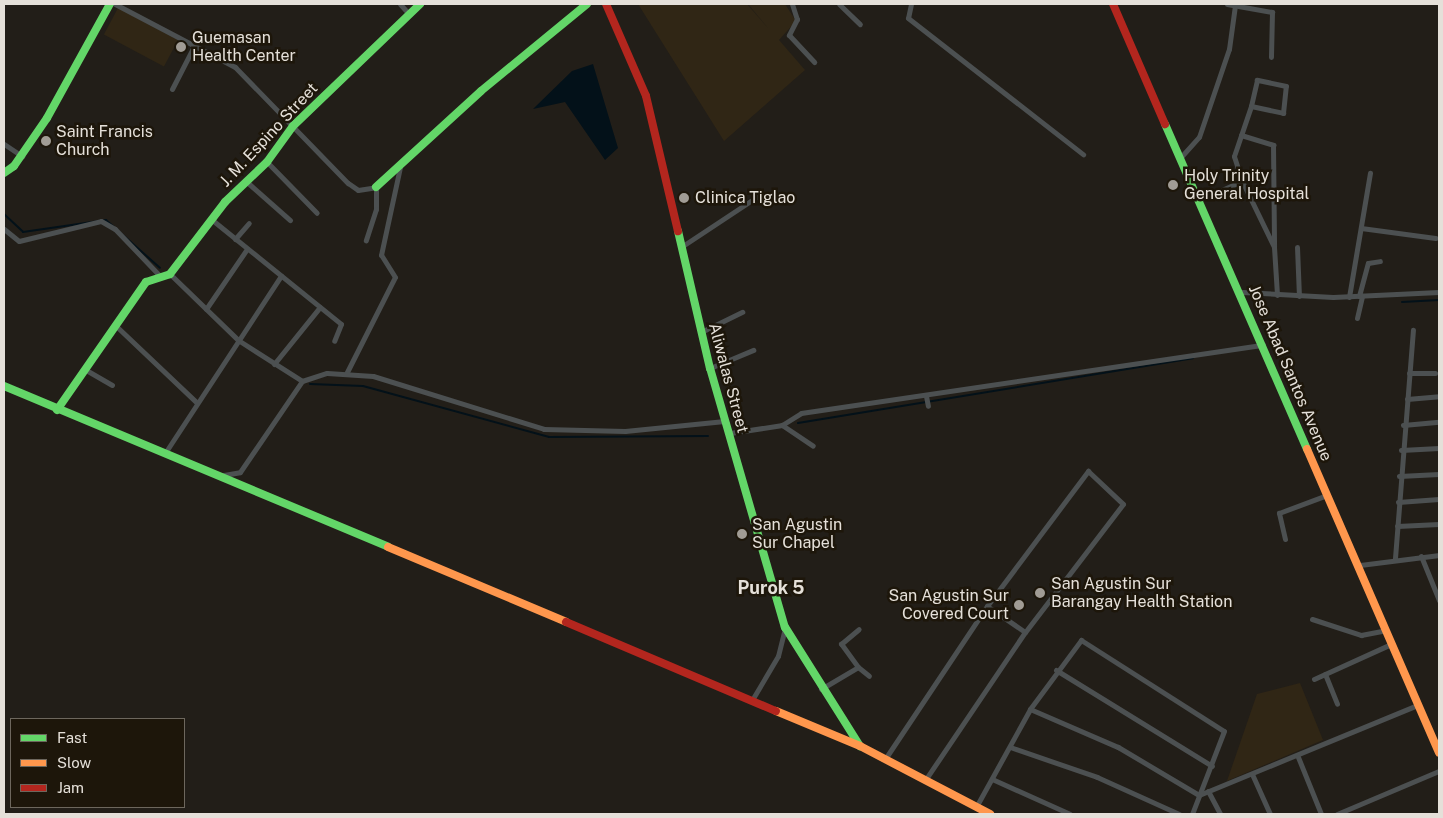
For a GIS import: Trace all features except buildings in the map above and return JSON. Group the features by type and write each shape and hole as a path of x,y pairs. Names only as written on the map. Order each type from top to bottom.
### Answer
{"main road":[{"path":"4,173 22,156 110,4"},
{"name":"J. M. Espino Street","path":"170,274 211,219 267,162 293,126 420,4"},
{"path":"376,188 481,91 587,4"},
{"name":"Aliwalas Street","path":"606,4 646,96 710,368 785,627 821,689 860,746"},
{"name":"Jose Abad Santos Avenue","path":"1113,4 1180,158 1242,292 1327,495 1389,630 1439,753"},
{"path":"57,410 146,282 170,274"},
{"path":"4,386 57,410 165,453 860,746 990,814"}],"street":[{"path":"115,4 235,67 348,183 358,190 376,188 376,209 366,240"},
{"path":"400,4 409,14"},
{"path":"792,4 797,19 789,35 814,62"},
{"path":"839,4 860,24"},
{"path":"911,4 908,18 1082,154"},
{"path":"1227,4 1272,12 1271,57"},
{"path":"1180,158 1199,137 1229,50 1234,5"},
{"path":"172,88 194,46"},
{"path":"1250,106 1283,112 1286,86 1257,80 1234,156 1242,181 1274,247"},
{"path":"1241,135 1273,146 1274,247 1277,295"},
{"path":"4,144 22,156"},
{"path":"267,162 317,213"},
{"path":"347,372 395,277 381,254 400,167"},
{"path":"1349,297 1370,173"},
{"path":"1199,200 1242,181"},
{"path":"248,183 290,220"},
{"path":"681,247 761,194"},
{"path":"211,219 342,327 334,341"},
{"path":"4,229 19,241 101,221 115,229 160,276"},
{"path":"235,239 249,223"},
{"path":"1361,228 1435,238"},
{"path":"1297,247 1299,296"},
{"path":"206,309 247,249"},
{"path":"1357,318 1368,264 1380,261"},
{"path":"170,274 238,340 302,381 347,372 544,429 625,431 725,421"},
{"path":"165,453 196,402 281,276"},
{"path":"1242,292 1349,297 1439,292"},
{"path":"274,364 320,307"},
{"path":"701,332 742,312"},
{"path":"115,325 148,352 196,402"},
{"path":"1395,558 1399,476 1412,330"},
{"path":"730,432 782,425 801,413 926,397 1264,345"},
{"path":"710,368 753,350"},
{"path":"86,370 112,385"},
{"path":"1409,373 1435,373"},
{"path":"218,476 240,472 248,464 302,381"},
{"path":"1407,399 1439,396"},
{"path":"926,397 928,406"},
{"path":"1403,425 1439,422"},
{"path":"782,425 814,446"},
{"path":"1401,450 1439,448"},
{"path":"885,759 987,606 1088,471 1123,504 1025,632 925,780"},
{"path":"1399,476 1439,474"},
{"path":"1285,539 1278,519 1283,509 1327,495"},
{"path":"1398,502 1439,499"},
{"path":"1397,526 1439,524"},
{"path":"1360,564 1395,558 1439,555"},
{"path":"1421,556 1439,600"},
{"path":"1432,584 1439,584"},
{"path":"987,606 1025,632"},
{"path":"1312,619 1361,635 1389,630"},
{"path":"752,700 778,656 785,627"},
{"path":"859,629 842,644 858,668 869,676"},
{"path":"976,807 1030,709 1079,640 1084,641 1224,731 1192,814"},
{"path":"1314,679 1394,643"},
{"path":"821,689 858,668"},
{"path":"1056,670 1212,766"},
{"path":"1325,674 1338,704"},
{"path":"1199,795 1298,756 1420,704"},
{"path":"1030,709 1118,747 1199,795"},
{"path":"1010,747 1096,777 1179,814"},
{"path":"1298,756 1321,814"},
{"path":"1336,814 1439,771"},
{"path":"1252,774 1270,814"},
{"path":"992,779 1070,814"},
{"path":"1208,791 1220,814"}],"shaded area":[{"path":"638,4 747,4 768,28 748,4 785,4 796,21 779,40 805,70 724,141"},
{"path":"118,8 178,40 164,66 104,34"},
{"path":"593,64 618,148 605,160 565,102 533,109 572,71"},
{"path":"1300,683 1323,740 1227,781 1257,694"}],"waterway":[{"path":"4,214 23,232 106,220 160,268"},
{"path":"1402,302 1439,300"},
{"path":"798,423 1193,358"},
{"path":"310,384 363,386 549,437 708,436"}],"traffic: fast":[{"path":"4,173 14,166 47,118 110,4"},
{"path":"57,410 146,282 170,274 225,202 267,162 293,126 420,4"},
{"path":"376,187 481,91 587,4"},
{"path":"1165,124 1307,449"},
{"path":"678,231 710,368 785,627 860,746"},
{"path":"4,386 388,547"}],"traffic: slow":[{"path":"1307,449 1439,753"},
{"path":"388,547 566,622"},
{"path":"776,711 860,746 990,814"}],"traffic: jam":[{"path":"606,4 646,96 678,231"},
{"path":"1113,4 1165,124"},
{"path":"566,622 776,711"}],"place":[{"name":"Guemasan Health Center","path":"181,47"},
{"name":"Saint Francis Church","path":"46,141"},
{"name":"Holy Trinity General Hospital","path":"1173,185"},
{"name":"Clinica Tiglao","path":"684,198"},
{"name":"San Agustin Sur Chapel","path":"742,534"},
{"name":"San Agustin Sur Barangay Health Station","path":"1040,593"},
{"name":"San Agustin Sur Covered Court","path":"1019,605"}],"district":[{"name":"Purok 5","path":"771,588"}]}
